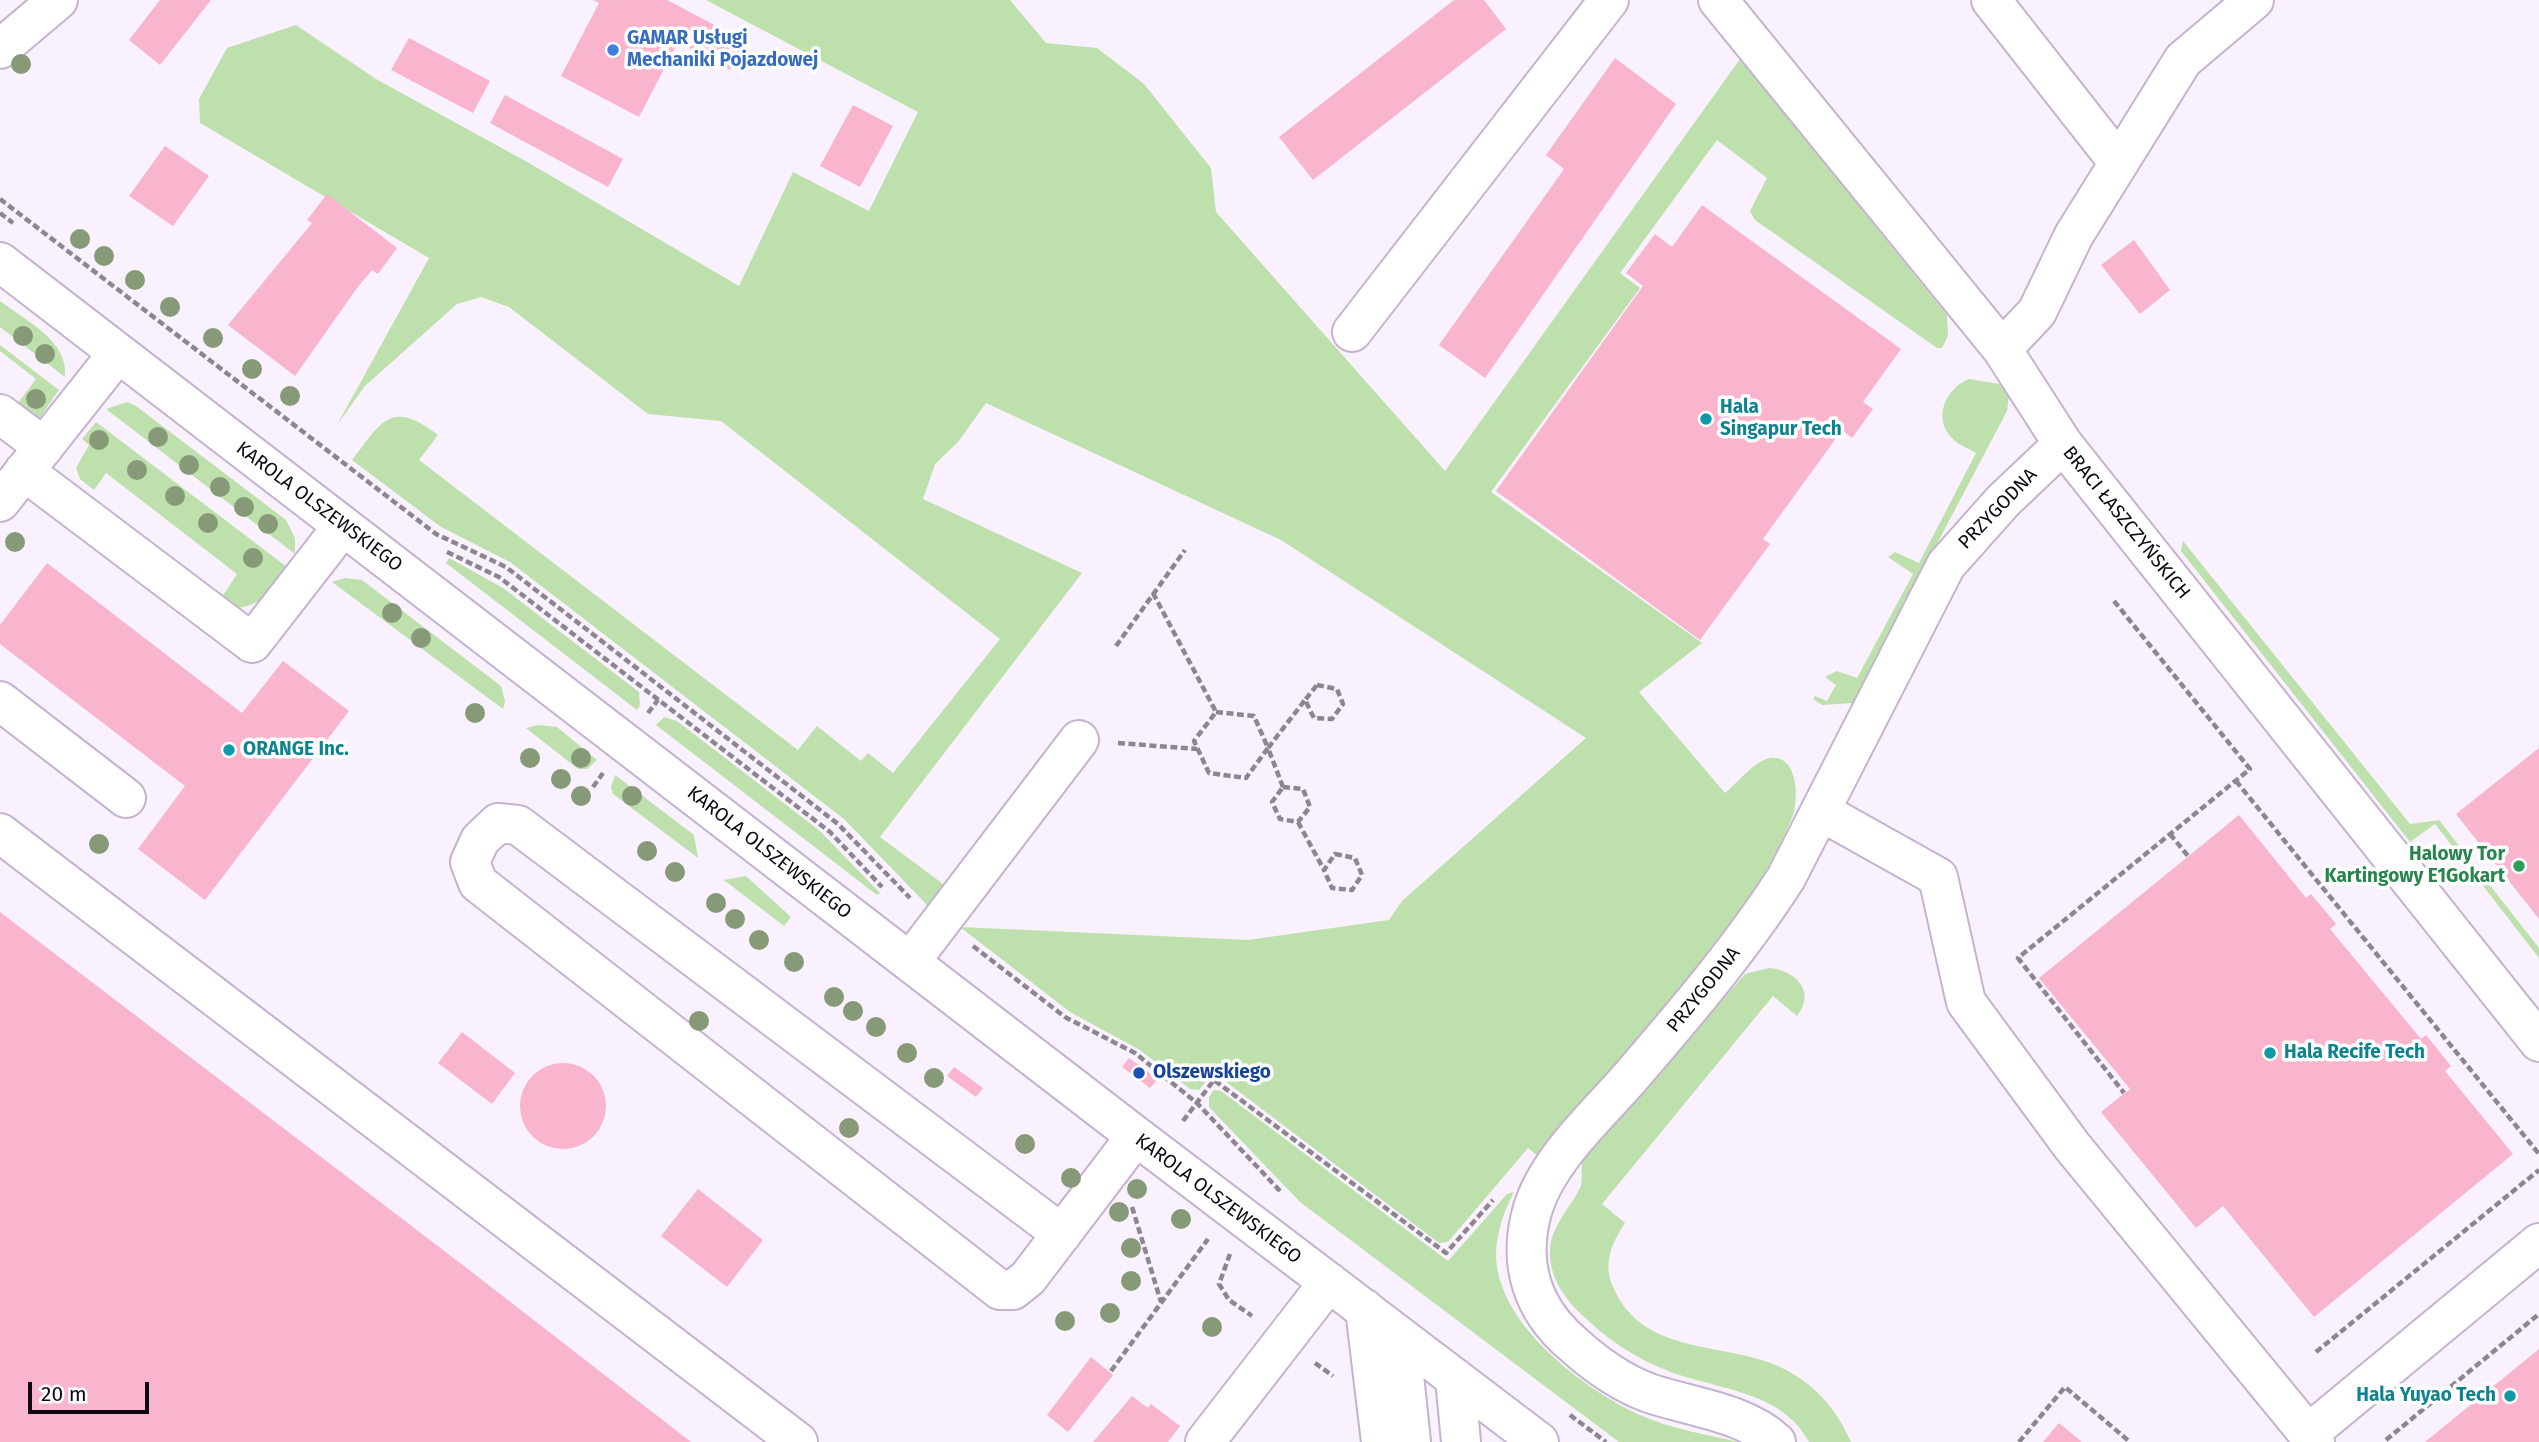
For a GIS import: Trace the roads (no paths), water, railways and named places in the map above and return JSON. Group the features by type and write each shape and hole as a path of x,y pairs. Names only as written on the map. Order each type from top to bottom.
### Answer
{"street":[{"path":"0,49 58,0"},
{"path":"1352,332 1609,0"},
{"name":"BRACI ŁASZCZYŃSKICH","path":"1718,0 2002,349 2063,444 2539,1042"},
{"path":"1991,0 2119,163"},
{"path":"2002,349 2037,312 2074,235 2183,60 2254,0"},
{"name":"KAROLA OLSZEWSKIEGO","path":"0,262 909,962 1539,1442"},
{"path":"0,502 118,353"},
{"path":"0,414 34,459 251,643 343,526"},
{"name":"PRZYGODNA","path":"1776,1442 1741,1421 1633,1385 1583,1352 1552,1324 1528,1280 1526,1257 1533,1209 1562,1157 1724,969 1786,878 1946,565 2003,501 2063,444"},
{"path":"0,701 126,798"},
{"path":"909,962 1079,740"},
{"path":"1820,811 1938,877 1966,1002 2072,1146 2311,1438 2539,1243"},
{"path":"1062,1234 518,825 498,823 480,840 470,862 473,876 478,883 993,1286 1006,1291 1018,1287 1062,1234 1136,1136"},
{"path":"0,833 798,1442"},
{"path":"1205,1442 1328,1282"},
{"path":"1365,1310 1381,1442"},
{"path":"1412,1442 1442,1368"},
{"path":"1436,1442 1442,1368"},
{"path":"1442,1368 1461,1442"},
{"path":"1442,1368 1487,1442"}],"place":[{"name":"GAMAR Usługi Mechaniki Pojazdowej","path":"613,50"},
{"name":"Hala Singapur Tech","path":"1706,419"},
{"name":"ORANGE Inc.","path":"229,750"},
{"name":"Halowy Tor Kartingowy E1Gokart","path":"2519,866"},
{"name":"Hala Recife Tech","path":"2270,1053"},
{"name":"Olszewskiego","path":"1139,1073"},
{"name":"Hala Yuyao Tech","path":"2510,1396"}]}
